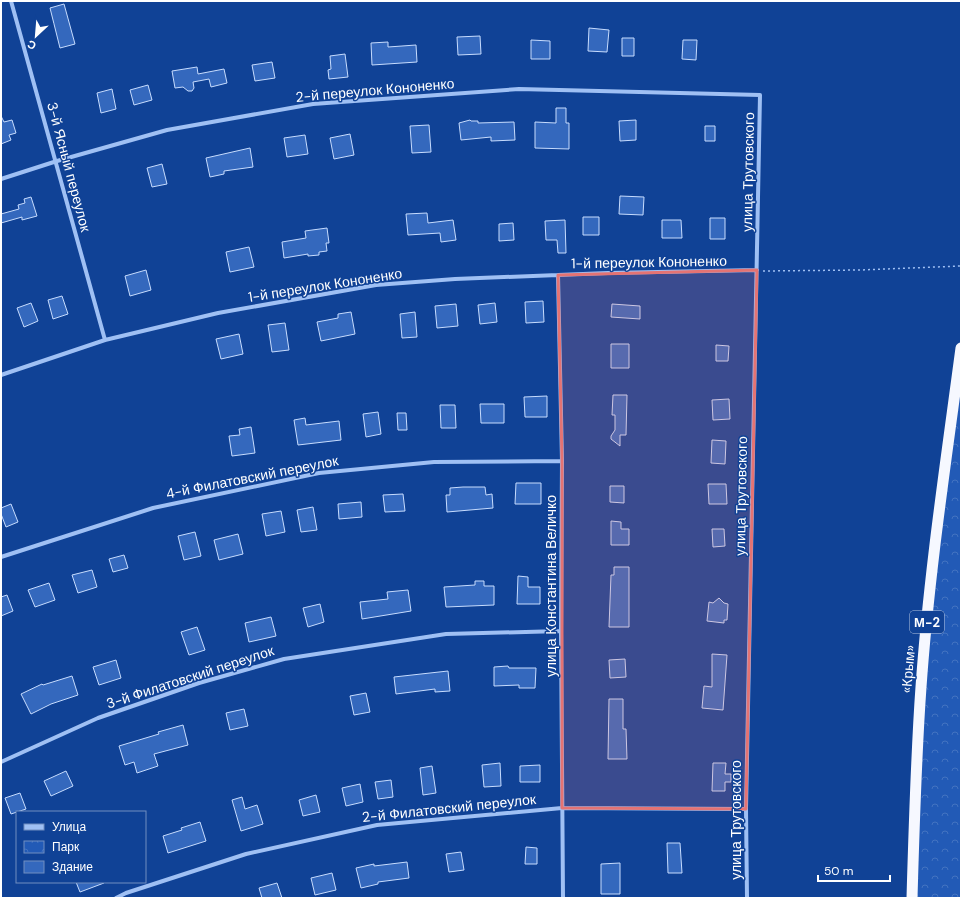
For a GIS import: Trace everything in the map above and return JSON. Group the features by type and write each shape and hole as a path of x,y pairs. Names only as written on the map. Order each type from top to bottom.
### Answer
{"highway":[{"name":"«Крым»","path":"912,898 915,799 921,686 934,560 961,348"}],"street":[{"name":"3-й Ясный переулок","path":"11,1 57,161 104,340"},
{"name":"2-й переулок Кононенко","path":"1,179 57,161 167,130 313,104 519,89 760,95"},
{"name":"улица Трутовского","path":"746,898 746,809 760,95"},
{"name":"1-й переулок Кононенко","path":"1,374 104,340 218,314 376,285 455,278 757,270"},
{"name":"улица Константина Величко","path":"558,275 562,461 561,631 563,898"},
{"name":"4-й Филатовский переулок","path":"1,557 153,508 319,473 434,462 562,461"},
{"name":"3-й Филатовский переулок","path":"1,762 98,718 199,683 284,659 446,634 561,631"},
{"name":"2-й Филатовский переулок","path":"116,898 126,892 246,854 377,825 562,808 746,809"}],"path":[{"path":"757,270 860,270 961,266"}],"highlighted area":[{"path":"757,270 746,809 562,808 562,461 558,275"}],"green space":[{"path":"961,348 961,898 912,898 921,686"}],"building":[{"path":"64,4 75,44 60,48 50,8"},
{"path":"589,28 609,30 607,52 588,51"},
{"path":"480,36 481,54 458,55 457,37"},
{"path":"622,38 634,38 634,56 622,56"},
{"path":"531,40 550,41 550,59 531,59"},
{"path":"683,40 697,40 696,60 682,59"},
{"path":"388,42 388,47 416,45 417,62 372,65 371,43"},
{"path":"345,54 348,77 329,79 328,70 331,69 330,56"},
{"path":"272,62 275,78 255,81 252,65"},
{"path":"197,67 198,74 224,69 227,83 211,87 209,79 193,82 194,88 192,91 188,91 183,87 175,88 172,71"},
{"path":"148,85 152,100 134,105 130,90"},
{"path":"112,89 116,109 101,113 97,93"},
{"path":"556,108 566,108 566,123 569,123 569,149 535,148 535,122 556,123"},
{"path":"1,116 4,122 12,120 16,133 9,135 11,140 1,144"},
{"path":"470,120 478,121 478,123 514,122 515,140 491,141 491,137 461,140 459,123"},
{"path":"636,120 636,140 620,141 619,121"},
{"path":"429,125 431,152 412,153 410,126"},
{"path":"705,126 715,126 715,141 705,141"},
{"path":"350,134 354,155 334,159 330,138"},
{"path":"305,135 308,154 287,157 284,138"},
{"path":"250,148 253,167 224,171 224,174 210,177 206,158"},
{"path":"162,164 167,184 152,187 147,168"},
{"path":"620,196 644,197 643,215 619,214"},
{"path":"31,197 37,216 22,220 22,217 1,223 1,214 19,209 18,205 25,203 24,199"},
{"path":"427,213 428,223 453,220 456,240 441,242 440,233 408,235 406,214"},
{"path":"583,217 599,217 599,235 583,235"},
{"path":"710,218 725,218 725,239 710,239"},
{"path":"565,220 566,253 558,253 557,240 546,240 545,221"},
{"path":"662,220 681,220 682,238 662,238"},
{"path":"513,223 514,240 499,241 499,224"},
{"path":"327,228 329,243 326,243 327,251 319,252 319,255 308,256 308,254 284,258 282,242 306,238 305,231"},
{"path":"249,247 254,267 230,272 226,252"},
{"path":"146,270 151,290 130,296 125,276"},
{"path":"62,296 68,314 53,319 48,300"},
{"path":"543,301 544,322 526,323 525,302"},
{"path":"31,303 38,321 24,327 17,308"},
{"path":"495,303 497,322 480,324 478,305"},
{"path":"456,304 458,326 437,328 435,306"},
{"path":"612,304 640,306 640,319 611,317"},
{"path":"351,312 355,334 321,341 317,322 338,318 338,314"},
{"path":"415,312 417,337 402,338 400,314"},
{"path":"285,323 289,350 272,352 268,325"},
{"path":"239,334 243,354 221,359 216,339"},
{"path":"611,344 629,344 629,368 611,368"},
{"path":"716,345 729,346 728,361 716,361"},
{"path":"613,395 627,395 626,435 620,435 620,446 611,439 611,436 615,430 615,415 612,415"},
{"path":"547,396 547,417 525,417 524,397"},
{"path":"729,399 730,419 713,420 712,400"},
{"path":"480,404 504,404 504,423 481,423"},
{"path":"440,405 455,405 456,428 441,428"},
{"path":"378,412 381,434 366,437 363,414"},
{"path":"397,413 406,413 407,430 398,430"},
{"path":"305,418 306,425 339,421 341,440 298,445 294,420"},
{"path":"251,427 255,453 232,456 229,436 240,435 239,429"},
{"path":"712,440 726,441 725,464 711,463"},
{"path":"516,483 541,483 541,504 515,504"},
{"path":"708,484 726,484 727,504 709,504"},
{"path":"610,486 624,486 624,503 610,502"},
{"path":"485,487 486,495 492,494 493,508 447,512 446,495 450,495 450,488"},
{"path":"403,494 405,511 385,512 383,495"},
{"path":"361,502 362,517 339,519 338,504"},
{"path":"11,504 18,522 6,527 1,514 1,508"},
{"path":"313,507 317,530 301,532 297,510"},
{"path":"281,511 285,532 266,536 262,514"},
{"path":"611,521 621,522 621,529 629,529 629,545 611,545"},
{"path":"712,529 724,529 725,546 713,547"},
{"path":"195,532 201,556 184,560 178,536"},
{"path":"238,534 243,554 219,560 214,540"},
{"path":"124,555 128,568 113,572 109,559"},
{"path":"614,567 629,567 629,627 609,627 611,575 614,575"},
{"path":"92,570 97,587 78,593 72,575"},
{"path":"518,576 528,577 528,587 540,587 540,604 517,604"},
{"path":"475,581 484,581 484,586 494,586 494,605 446,607 444,587 475,585"},
{"path":"49,583 55,600 35,607 28,590"},
{"path":"408,590 411,611 362,619 360,602 388,599 387,592"},
{"path":"7,595 13,611 1,616 1,597"},
{"path":"719,598 724,603 728,604 727,620 724,620 724,623 707,621 709,602 713,603"},
{"path":"320,604 324,622 308,627 303,608"},
{"path":"271,617 276,636 249,642 245,623"},
{"path":"197,627 205,650 189,655 181,632"},
{"path":"712,654 727,655 723,710 702,708 704,686 712,687"},
{"path":"625,659 626,677 610,678 609,660"},
{"path":"116,660 121,678 99,685 93,667"},
{"path":"508,666 509,668 536,668 535,688 519,688 519,685 494,686 494,667"},
{"path":"448,671 450,691 435,692 435,689 396,694 394,677"},
{"path":"72,676 78,695 51,704 31,714 21,694 42,684 43,685"},
{"path":"366,693 370,712 354,715 350,696"},
{"path":"609,699 623,699 623,729 626,729 627,759 608,759"},
{"path":"244,709 248,726 230,730 226,713"},
{"path":"183,725 188,745 154,754 158,766 137,773 134,762 125,765 119,746"},
{"path":"500,763 501,786 484,787 482,765"},
{"path":"713,763 726,763 725,774 731,774 731,782 725,782 725,791 712,791"},
{"path":"540,765 540,782 520,782 520,766"},
{"path":"432,766 436,793 423,795 420,768"},
{"path":"66,771 73,786 51,796 44,781"},
{"path":"391,780 393,797 378,799 375,782"},
{"path":"360,784 363,802 346,806 342,788"},
{"path":"20,793 26,809 16,811 11,814 5,798"},
{"path":"316,795 320,812 303,816 299,800"},
{"path":"242,797 245,809 257,805 263,824 241,831 232,800"},
{"path":"200,822 206,841 168,853 163,836"},
{"path":"667,843 680,843 682,873 668,873"},
{"path":"526,847 537,848 537,864 525,864"},
{"path":"461,852 464,870 449,872 446,854"},
{"path":"407,862 409,878 378,882 378,884 361,888 356,868 374,864 374,866"},
{"path":"620,863 620,894 601,894 601,864"},
{"path":"332,873 336,890 315,895 311,878"},
{"path":"76,883 104,883 80,892"},
{"path":"277,883 282,898 262,898 259,888"}]}
